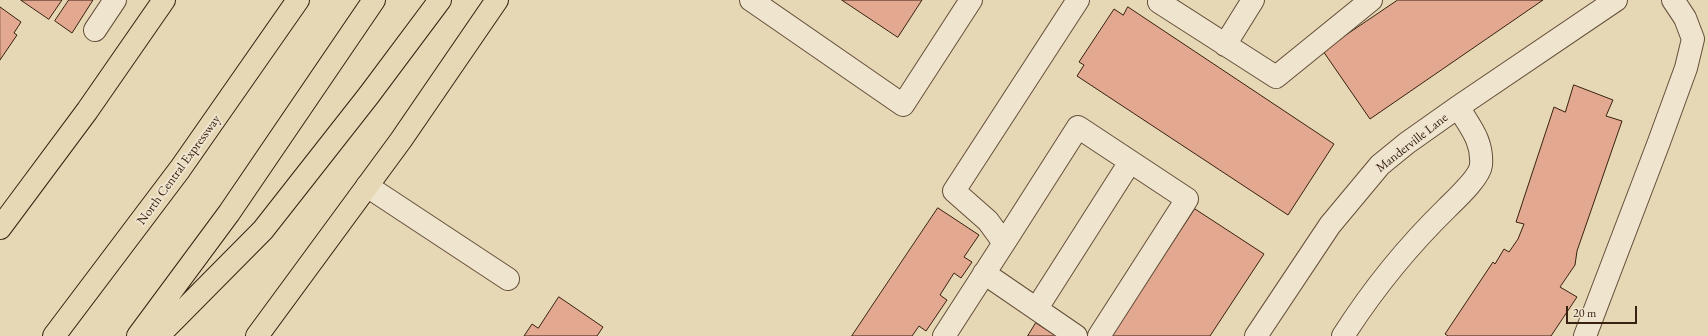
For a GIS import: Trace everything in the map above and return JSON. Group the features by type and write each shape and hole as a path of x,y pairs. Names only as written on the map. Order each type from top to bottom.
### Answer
{"main road":[{"path":"0,228 87,111 164,0"},
{"name":"North Central Expressway","path":"54,336 184,163 298,0"},
{"path":"138,336 229,213 374,0"},
{"path":"158,336 263,230 369,95 440,0"},
{"path":"257,336 401,140 497,0"}],"street":[{"path":"95,30 115,0"},
{"path":"751,0 903,104 971,0"},
{"path":"1004,243 988,221 954,191 1078,0"},
{"path":"1160,0 1159,2 1276,78 1371,0"},
{"path":"1225,45 1253,0"},
{"name":"Manderville Lane","path":"1256,336 1330,225 1356,192 1380,166 1407,143 1458,107 1616,0"},
{"path":"1585,336 1686,68 1701,44 1673,0"},
{"path":"1343,336 1384,277 1425,230 1466,189 1481,167 1480,142 1458,107"},
{"path":"944,336 1078,127 1187,199 1098,336"},
{"path":"1037,308 1130,162"},
{"path":"367,186 508,279"},
{"path":"984,273 1076,336"}],"building":[{"path":"21,0 62,0 49,19"},
{"path":"69,0 93,0 72,33 55,21"},
{"path":"842,0 922,0 898,37"},
{"path":"1398,0 1543,0 1370,119 1323,51"},
{"path":"0,7 21,22 14,33 17,35 0,60"},
{"path":"1128,7 1334,144 1288,215 1077,76 1084,65 1079,62 1114,9 1123,15"},
{"path":"1574,85 1613,100 1606,116 1622,121 1577,251 1575,265 1560,287 1577,297 1551,336 1448,336 1445,334 1493,262 1495,264 1504,249 1509,252 1518,239 1524,224 1516,222 1554,107 1565,112"},
{"path":"938,208 979,235 964,257 972,262 961,278 954,273 940,295 947,300 926,331 919,326 912,336 852,336"},
{"path":"1195,209 1264,254 1210,336 1112,336"},
{"path":"559,297 603,327 597,336 524,336 532,324 538,328"},
{"path":"1036,323 1056,336 1028,336"}]}
